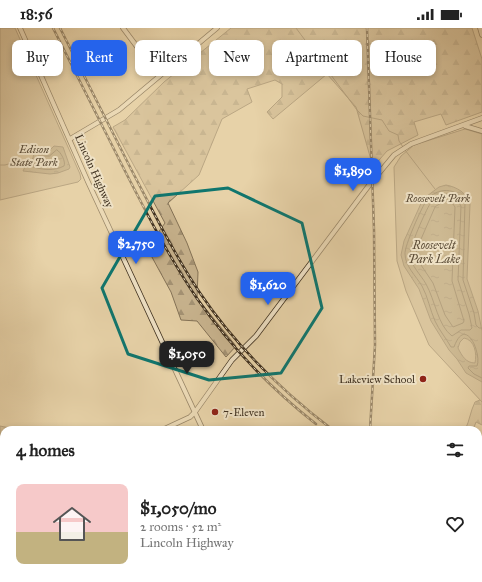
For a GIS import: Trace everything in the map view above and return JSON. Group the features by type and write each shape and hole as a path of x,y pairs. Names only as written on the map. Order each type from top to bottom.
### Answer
{"street":[{"name":"Lincoln Highway","path":"20,28 88,182 201,426"},
{"path":"123,28 135,44"},
{"path":"201,41 217,28"},
{"path":"480,28 482,35"},
{"path":"70,139 119,110 159,76"},
{"path":"171,426 190,417 195,412 232,360 256,336 372,180 392,158 404,148 417,141 482,118"},
{"path":"462,125 482,131"}],"highlighted area":[{"path":"228,188 302,223 322,308 281,373 209,380 128,354 102,288 155,196"}],"green space":[{"name":"Edison State Park","path":"0,28 15,28 20,40 12,40 12,76 36,76 81,179 78,182 0,200"},
{"path":"231,28 472,28 482,59 482,112 446,125 441,114 414,122 418,135 387,151 373,167 356,107 329,76 362,76 362,40 272,40 272,76 325,76 273,119 267,112 282,97 282,84 275,80 247,89 252,102 222,119 199,175 168,203 187,243 198,272 197,298 236,346 226,357 197,321 181,320 171,292 147,248 165,223 113,127 125,120 171,76 201,76 201,52 209,46 209,76 264,76 264,40 216,40"},
{"name":"Roosevelt Park","path":"465,129 482,134 482,402 429,345 406,291 397,261 394,167 401,156 414,145"},
{"path":"482,400 482,425 476,422 474,426 467,426 472,409 475,402"}],"water":[{"path":"54,146 63,147 70,167 69,169 50,174 23,171 26,165 33,158 34,152 48,152"},
{"name":"Roosevelt Park Lake","path":"446,185 458,189 467,197 470,204 467,279 478,311 482,331 482,382 466,373 449,350 431,321 419,289 404,266 401,255 404,241 423,199 439,187","holes":["464,338 468,339 473,344 476,356 475,363 469,362 458,348 460,342"]}],"waterway":[{"path":"296,28 357,110 363,116 382,120 389,131 398,135 399,141 403,147"},
{"path":"405,150 435,189"},
{"path":"0,165 12,163 14,165 16,163 26,165"}],"railway":[{"path":"53,28 167,251 196,297 222,332 251,365 282,396 316,424"},
{"path":"60,28 156,216 181,263 200,293 214,313 261,367 296,400 328,426"},
{"path":"367,28 374,230 375,345 370,426"}],"place":[{"name":"Lakeview School","path":"423,379"},
{"name":"7-Eleven","path":"215,412"}]}
